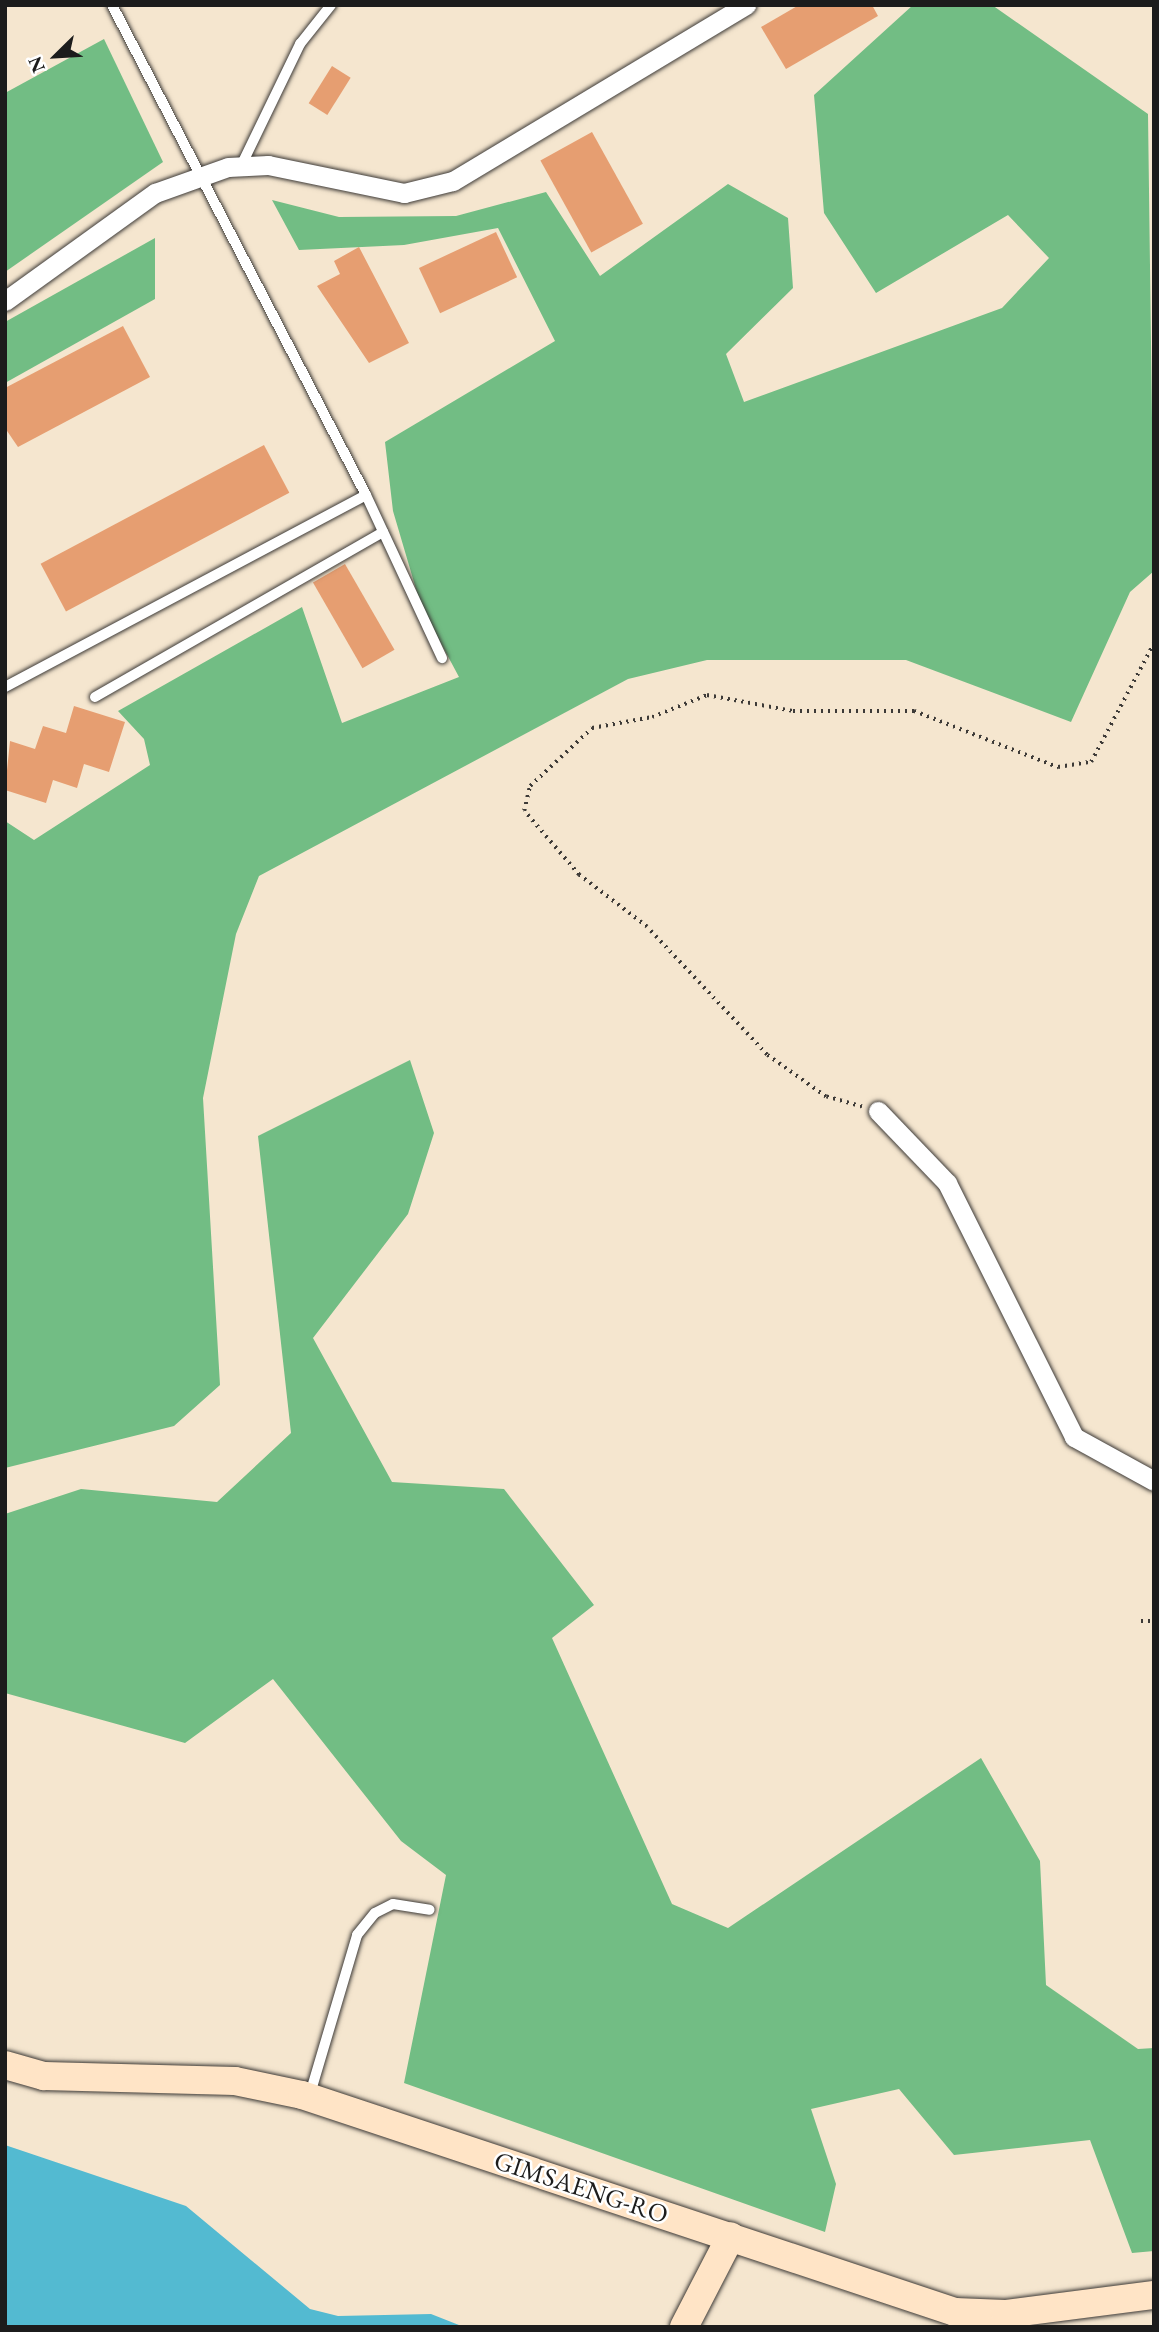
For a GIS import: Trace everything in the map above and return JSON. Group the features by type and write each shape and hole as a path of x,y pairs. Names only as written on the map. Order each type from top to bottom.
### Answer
{"street":[{"path":"5,301 155,193 201,175 240,167 268,165 404,193 443,184 746,5"},
{"path":"878,1111 947,1183 1074,1437 1154,1481"},
{"name":"GIMSAENG-RO","path":"5,2065 44,2076 235,2081 309,2098 980,2315 1154,2295"},
{"path":"684,2327 731,2236"}],"lane":[{"path":"112,5 366,495 442,658"},
{"path":"240,167 300,44 331,5"},
{"path":"5,687 366,495"},
{"path":"95,697 383,531"},
{"path":"309,2098 357,1935 375,1913 393,1904 430,1910"}],"path":[{"path":"878,1111 826,1097 767,1055 647,927 579,875 542,836 524,811 530,786 592,728 652,717 707,695 793,711 914,711 1058,767 1091,762 1154,643"},
{"path":"1141,1621 1154,1621"}],"green space":[{"path":"913,5 992,5 1148,114 1154,571 1130,592 1071,722 906,660 707,660 628,679 259,876 236,934 203,1098 220,1385 174,1426 5,1468 5,821 34,840 150,765 144,739 118,711 302,607 342,723 459,677 421,606 393,511 385,442 555,341 498,228 404,245 299,250 272,200 339,217 456,216 546,192 600,276 728,184 788,218 793,288 726,354 744,402 1002,308 1049,258 1008,215 876,293 824,213 814,95"},
{"path":"104,39 163,162 5,272 5,93"},
{"path":"155,238 155,299 5,383 5,322"},
{"path":"410,1060 434,1133 408,1214 313,1338 392,1482 504,1489 594,1605 552,1638 672,1904 728,1928 981,1758 1040,1861 1046,1985 1138,2049 1154,2048 1154,2251 1132,2253 1090,2140 954,2155 899,2089 811,2109 836,2184 825,2232 404,2083 446,1875 401,1841 273,1679 185,1743 5,1693 5,1514 81,1489 217,1502 291,1433 258,1136"}],"water":[{"path":"5,2145 186,2206 310,2309 338,2316 431,2314 464,2327 5,2327"}],"building":[{"path":"799,5 872,5 878,16 786,69 761,27"},
{"path":"332,66 351,78 327,115 309,103"},
{"path":"592,132 643,224 591,252 540,161"},
{"path":"496,232 517,277 440,313 419,268"},
{"path":"359,247 409,343 369,363 317,286 340,274 334,261"},
{"path":"123,326 150,377 18,447 5,428 5,388"},
{"path":"264,445 289,493 66,611 41,564"},
{"path":"345,564 394,650 362,668 313,582"},
{"path":"74,706 125,722 109,772 84,764 77,788 53,780 46,803 5,790 10,741 35,749 43,726 66,733"}]}
